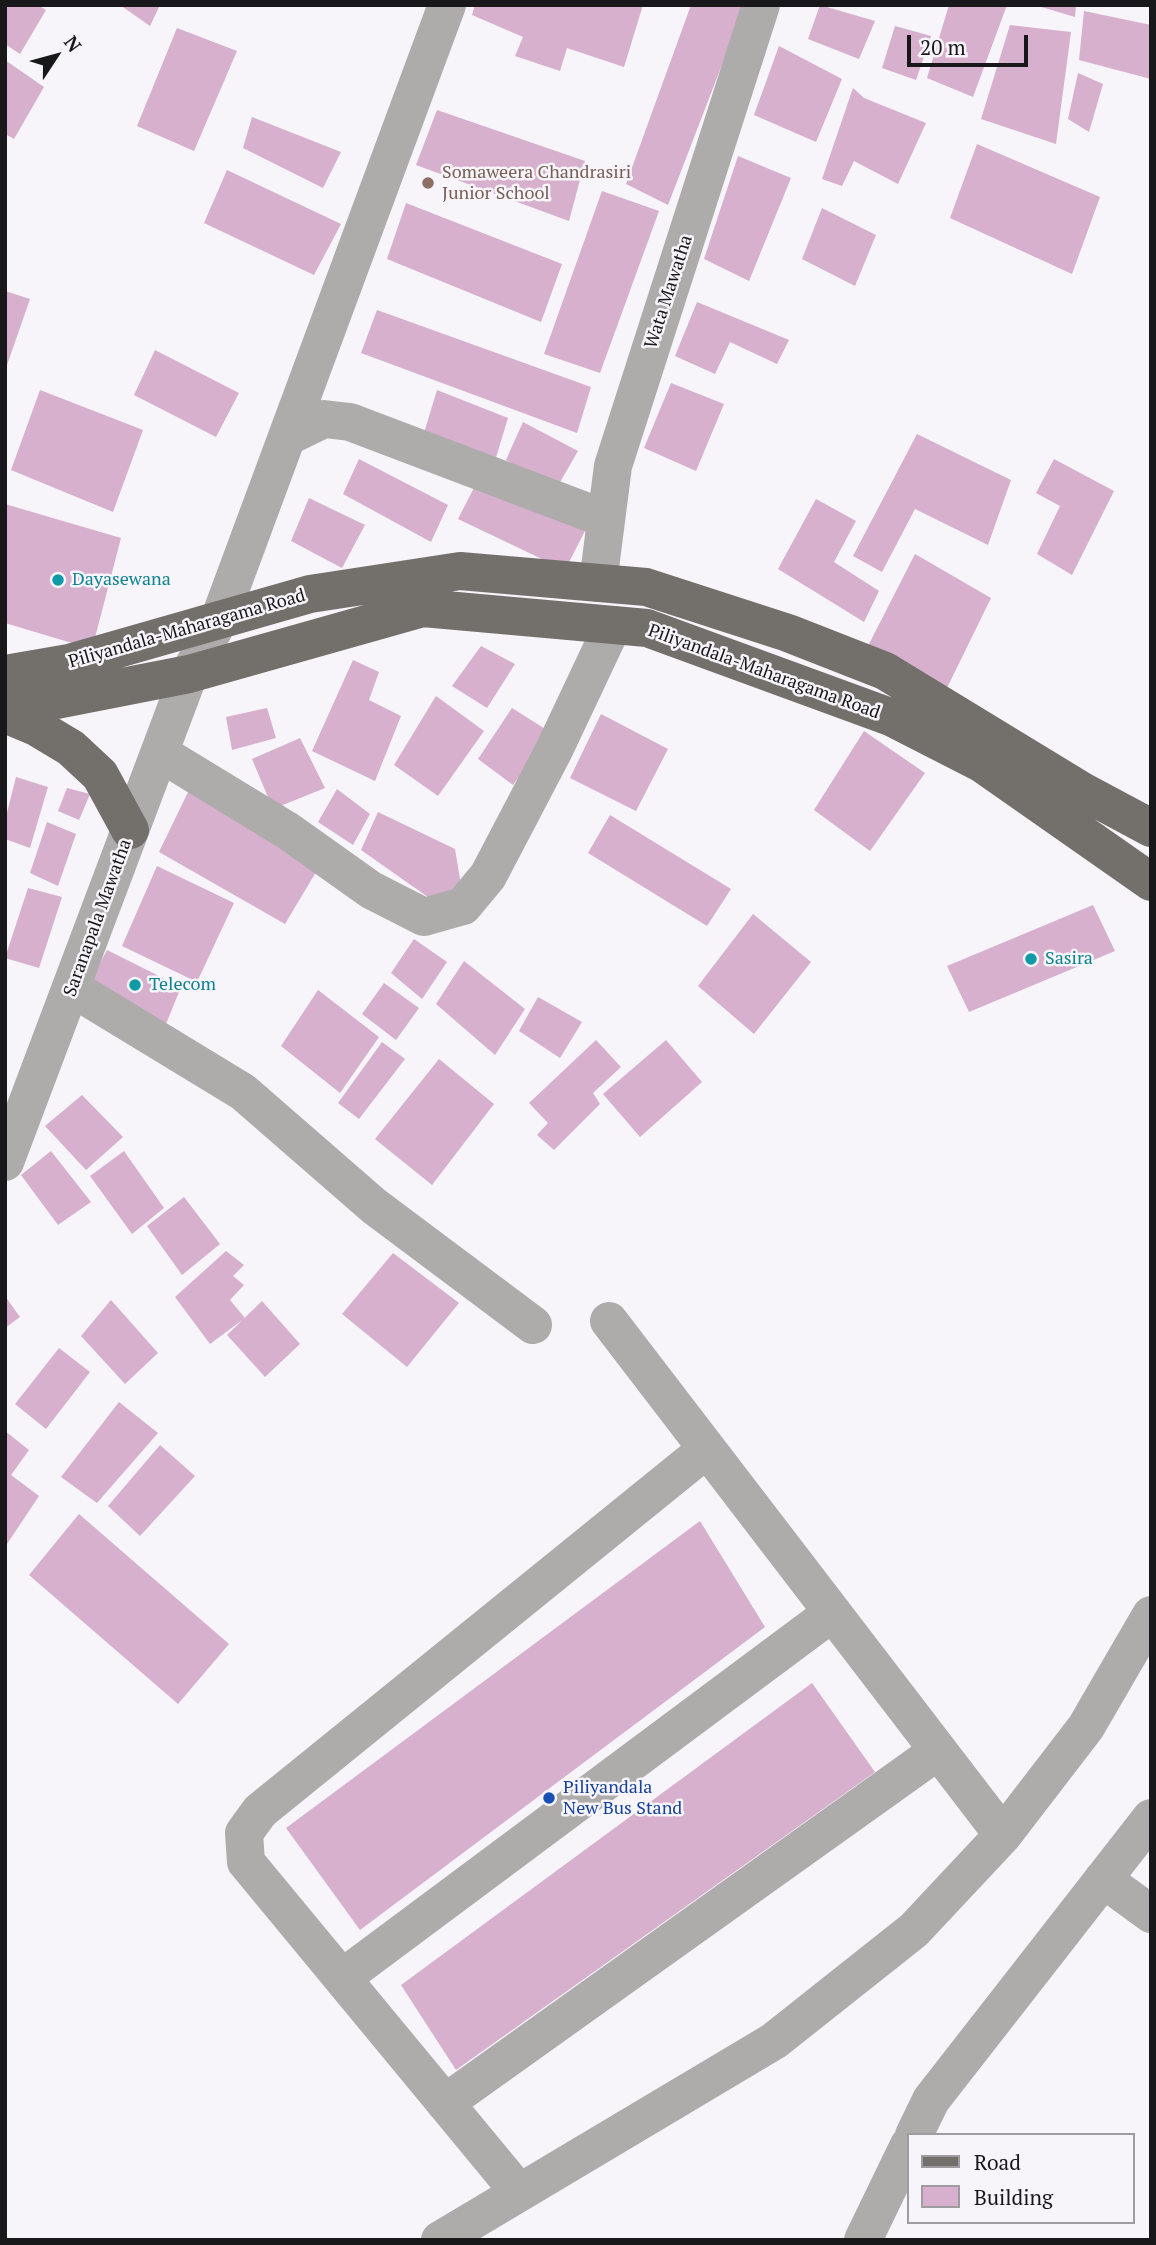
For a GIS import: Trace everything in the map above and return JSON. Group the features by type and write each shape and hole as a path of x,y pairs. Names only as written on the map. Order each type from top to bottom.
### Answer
{"main road":[{"name":"Piliyandala-Maharagama Road","path":"5,674 69,663 310,594 460,571 646,587 788,633 885,671 1082,791 1151,828"},
{"name":"Piliyandala-Maharagama Road","path":"5,712 189,674 423,608 648,628 893,718 981,763 1079,829 1151,883"},
{"path":"5,712 71,748 100,775 130,830"}],"street":[{"name":"Saranapala Mawatha","path":"5,1162 189,674 219,620 447,5"},
{"name":"Wata Mawatha","path":"598,583 613,466 761,5"},
{"path":"286,437 324,419 350,422 606,519"},
{"path":"160,753 288,831 371,890 424,917 463,906 488,876 554,750 613,625"},
{"path":"72,988 243,1092 374,1206 533,1325"},
{"path":"609,1321 1003,1835"},
{"path":"518,2191 246,1862 244,1833 260,1811 707,1449"},
{"path":"342,1978 832,1614"},
{"path":"439,2240 774,2041 914,1930 1003,1835 1086,1727 1151,1615"},
{"path":"445,2102 938,1751"},
{"path":"916,2133 931,2101 1151,1818"},
{"path":"1103,1879 1151,1913"},
{"path":"863,2240 908,2148"}],"building":[{"path":"5,5 38,5 46,10 20,54 5,44"},
{"path":"120,5 160,5 150,26"},
{"path":"475,5 643,5 624,67 567,48 560,71 515,56 523,37 472,15"},
{"path":"691,5 745,5 668,205 626,184"},
{"path":"820,5 875,21 859,59 808,39"},
{"path":"949,5 1007,5 973,97 927,78"},
{"path":"1076,5 1075,17 1038,6"},
{"path":"1084,11 1151,25 1151,79 1079,60"},
{"path":"1010,25 1071,32 1056,144 981,119"},
{"path":"895,26 931,36 916,80 882,68"},
{"path":"177,28 237,51 194,151 137,126"},
{"path":"779,46 842,79 816,142 754,115"},
{"path":"5,60 44,87 14,139 5,134"},
{"path":"1078,73 1103,84 1089,132 1068,119"},
{"path":"853,88 864,98 926,123 898,184 854,161 842,186 822,179"},
{"path":"437,110 585,161 569,221 416,165"},
{"path":"252,117 341,152 323,188 243,148"},
{"path":"977,144 1100,197 1072,274 950,218"},
{"path":"738,156 791,178 749,281 704,259"},
{"path":"227,170 341,224 314,275 204,223"},
{"path":"602,191 659,211 600,373 544,354"},
{"path":"406,203 562,264 541,322 387,259"},
{"path":"822,208 876,235 855,286 802,259"},
{"path":"5,291 30,299 6,368 5,368"},
{"path":"697,302 789,340 777,364 730,342 715,374 675,356"},
{"path":"377,310 591,387 577,433 361,353"},
{"path":"155,350 239,393 216,437 134,395"},
{"path":"671,383 724,404 696,471 644,448"},
{"path":"40,390 143,430 113,512 11,470"},
{"path":"437,390 508,418 494,464 424,433"},
{"path":"523,422 578,451 556,489 506,460"},
{"path":"917,434 1011,480 988,545 915,509 882,572 853,556"},
{"path":"359,459 448,505 431,542 343,494"},
{"path":"1054,459 1114,491 1072,575 1037,554 1060,506 1036,493"},
{"path":"479,478 587,527 565,570 458,519"},
{"path":"309,498 365,525 342,568 291,541"},
{"path":"816,499 856,521 834,562 879,591 864,622 778,569"},
{"name":"Dayasewana","path":"5,504 121,538 92,649 5,623"},
{"path":"915,554 991,598 945,692 868,646"},
{"path":"481,646 515,664 487,708 452,686"},
{"path":"353,660 379,672 369,700 401,716 375,781 312,751"},
{"path":"436,696 484,731 438,796 394,765"},
{"path":"267,708 276,738 232,750 226,717"},
{"path":"512,708 550,732 513,785 478,759"},
{"path":"601,714 668,749 636,811 570,778"},
{"path":"864,731 925,773 870,851 814,810"},
{"path":"300,738 325,788 273,809 252,759"},
{"path":"16,777 48,787 30,848 5,839 5,821"},
{"path":"67,788 90,794 79,820 58,811"},
{"path":"337,789 370,814 353,845 318,822"},
{"path":"189,790 319,867 285,924 159,852"},
{"path":"378,812 455,849 462,891 435,902 361,850"},
{"path":"610,815 731,889 707,926 588,853"},
{"path":"47,822 76,834 58,886 30,873"},
{"path":"157,866 234,903 197,982 122,946"},
{"path":"28,888 62,897 39,968 5,958"},
{"name":"Sasira","path":"1093,905 1115,951 969,1012 947,966"},
{"path":"753,914 811,962 754,1034 698,986"},
{"path":"414,939 447,962 422,999 391,973"},
{"name":"Telecom","path":"107,950 181,987 166,1024 90,982"},
{"path":"464,961 525,1009 495,1055 436,1004"},
{"path":"384,983 419,1008 396,1040 362,1014"},
{"path":"318,990 379,1037 340,1093 281,1046"},
{"path":"538,997 582,1022 560,1058 519,1031"},
{"path":"596,1040 621,1067 593,1093 600,1104 554,1150 537,1135 548,1123 529,1103"},
{"path":"666,1040 702,1082 640,1137 603,1094"},
{"path":"382,1042 405,1059 359,1119 338,1103"},
{"path":"439,1059 494,1104 432,1185 375,1139"},
{"path":"82,1095 123,1137 86,1170 45,1126"},
{"path":"51,1151 91,1202 58,1225 21,1175"},
{"path":"124,1151 164,1208 132,1234 90,1176"},
{"path":"184,1197 220,1244 182,1275 147,1226"},
{"path":"226,1251 244,1265 233,1276 244,1285 230,1300 245,1318 210,1344 175,1297"},
{"path":"393,1253 459,1303 407,1367 342,1314"},
{"path":"5,1296 20,1317 5,1328"},
{"path":"111,1300 158,1353 125,1384 81,1336"},
{"path":"262,1301 300,1344 265,1377 227,1335"},
{"path":"59,1348 90,1372 46,1429 15,1404"},
{"path":"119,1402 158,1433 97,1503 61,1477"},
{"path":"5,1431 29,1450 11,1475 39,1496 5,1547"},
{"path":"160,1445 195,1476 140,1536 108,1506"},
{"path":"79,1514 229,1644 178,1704 29,1575"},
{"path":"700,1521 765,1627 360,1930 286,1828"},
{"path":"812,1683 875,1772 456,2070 401,1985"}],"place":[{"name":"Somaweera Chandrasiri Junior School","path":"428,183"},
{"name":"Dayasewana","path":"58,580"},
{"name":"Sasira","path":"1031,959"},
{"name":"Telecom","path":"135,985"},
{"name":"Piliyandala New Bus Stand","path":"549,1798"}]}
